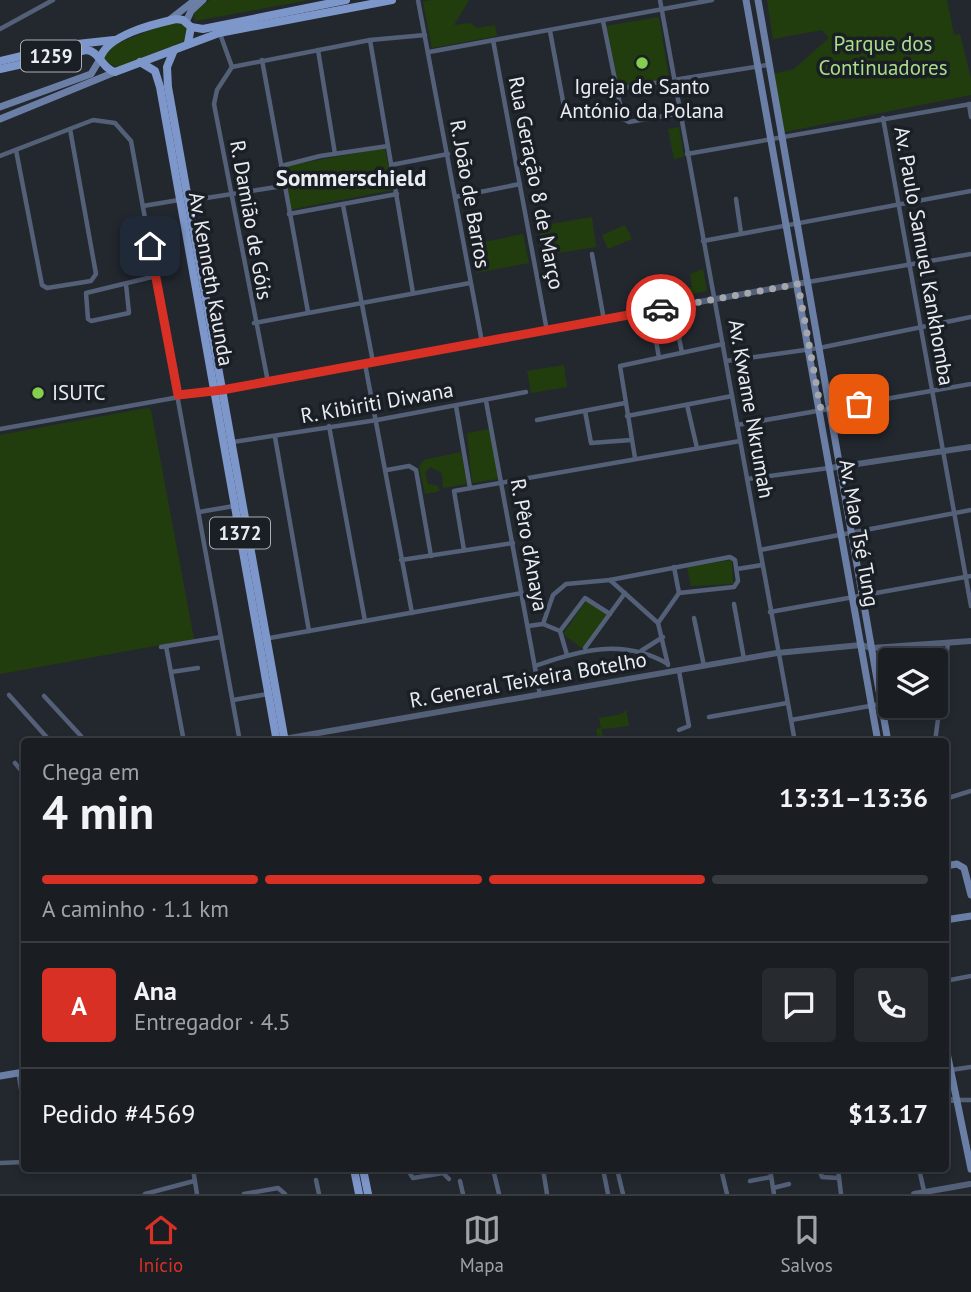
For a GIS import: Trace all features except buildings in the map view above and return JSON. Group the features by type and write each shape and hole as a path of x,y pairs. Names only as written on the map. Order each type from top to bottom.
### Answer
{"main road":[{"path":"167,21 180,19 199,29 218,29 347,3 392,0"},
{"name":"Av. Mao Tsé Tung","path":"746,0 877,738"},
{"name":"Av. Mao Tsé Tung","path":"758,0 878,685"},
{"path":"0,107 91,74 104,49 117,40 167,21 198,1"},
{"path":"188,43 188,24 198,1"},
{"path":"0,119 174,50 218,29"},
{"path":"0,61 68,45 117,40"},
{"name":"1259","path":"0,69 86,50 96,53 100,59"},
{"name":"Av. Kenneth Kaunda","path":"174,50 167,62 167,78 189,201 235,506 264,639"},
{"path":"100,59 107,69 115,72"},
{"name":"Av. Kenneth Kaunda","path":"141,62 151,67 158,77 178,200 218,391 225,401 233,442 270,676"},
{"path":"270,676 269,694 281,738"},
{"path":"270,676 281,738"},
{"name":"Av. Mao Tsé Tung","path":"884,718 887,738"},
{"path":"949,865 957,864 964,868 971,895"},
{"path":"949,919 971,916"},
{"path":"0,1076 21,1075"},
{"path":"949,1075 971,1168"},
{"path":"355,1172 359,1194"},
{"path":"364,1172 368,1194"}],"street":[{"path":"0,29 53,0"},
{"name":"R. João de Barros","path":"418,0 482,342"},
{"name":"Av. Kwame Nkrumah","path":"660,0 794,738"},
{"path":"429,52 550,32 712,0"},
{"path":"603,21 623,119 629,122 681,113"},
{"path":"218,29 232,67 370,40 425,35"},
{"path":"550,32 565,111"},
{"path":"370,40 413,293"},
{"name":"Rua Geração 8 de Março","path":"493,40 547,331"},
{"path":"318,50 335,154"},
{"path":"262,60 308,312"},
{"path":"617,89 768,65"},
{"name":"R. Damião de Góis","path":"232,67 217,90 214,104 254,323 268,382"},
{"path":"687,155 780,136 968,105 971,115"},
{"name":"Av. Paulo Samuel Kankhomba","path":"883,118 954,513 968,577 971,606"},
{"path":"0,156 100,120 120,127 131,141 239,738"},
{"path":"16,150 43,287 94,279 96,274 69,129"},
{"path":"281,166 388,146"},
{"path":"391,165 448,155"},
{"path":"455,197 520,184"},
{"path":"143,206 283,186"},
{"path":"703,241 971,191"},
{"path":"289,214 397,194"},
{"path":"736,199 741,233"},
{"path":"343,205 374,363"},
{"path":"592,254 604,320"},
{"path":"0,429 971,254"},
{"path":"126,284 129,313 88,319 85,293 156,276"},
{"path":"254,323 470,283"},
{"path":"673,307 682,353"},
{"path":"651,311 659,358"},
{"path":"726,361 818,348 971,317"},
{"path":"635,458 620,366 723,344"},
{"path":"366,364 412,613"},
{"path":"737,425 971,384"},
{"name":"R. Kibiriti Diwana","path":"233,442 377,420 526,392"},
{"path":"627,416 732,396"},
{"name":"R. Pêro d'Anaya","path":"486,401 540,695"},
{"path":"537,420 625,403"},
{"path":"687,405 697,448"},
{"path":"456,406 470,488"},
{"path":"585,411 594,445 631,440"},
{"path":"329,426 365,621"},
{"path":"275,437 309,631"},
{"path":"464,550 454,491 740,441"},
{"path":"747,479 971,447"},
{"path":"387,470 409,466 416,470 431,556"},
{"path":"199,512 235,506"},
{"path":"760,550 971,510"},
{"path":"401,560 513,543"},
{"path":"543,624 553,595 566,584 610,580 730,557 737,569 738,581 734,587 679,593"},
{"path":"737,569 762,565"},
{"path":"658,623 679,593 674,567"},
{"path":"770,612 968,577"},
{"path":"610,580 658,623 669,672"},
{"path":"264,639 522,593"},
{"path":"585,649 625,593"},
{"path":"560,631 585,598 610,614"},
{"path":"734,604 744,660"},
{"path":"694,618 704,667"},
{"path":"528,626 543,624 560,631"},
{"path":"560,631 566,655"},
{"path":"183,738 164,647 221,637"},
{"path":"640,652 663,637"},
{"path":"861,645 872,648 971,640"},
{"path":"936,738 948,643"},
{"name":"R. General Teixeira Botelho","path":"299,738 777,653 861,645"},
{"path":"535,666 585,649 618,648 640,652 667,664"},
{"path":"171,671 198,668"},
{"path":"679,671 689,726 680,730"},
{"path":"233,700 269,694"},
{"path":"9,695 47,738"},
{"path":"44,696 81,738"},
{"path":"709,717 787,703"},
{"path":"790,720 878,705"},
{"path":"15,763 21,770"},
{"path":"949,798 971,791"},
{"path":"949,980 971,976"},
{"path":"949,1070 971,1067"},
{"path":"949,1100 971,1100"},
{"path":"0,1163 21,1162"},
{"path":"192,1172 197,1194"},
{"path":"409,1172 413,1178 443,1173 449,1179"},
{"path":"494,1172 499,1194"},
{"path":"543,1172 547,1194"},
{"path":"604,1172 608,1194"},
{"path":"618,1172 622,1194"},
{"path":"722,1172 727,1194"},
{"path":"770,1172 774,1191 789,1184"},
{"path":"820,1172 822,1177 839,1178"},
{"path":"838,1172 841,1194"},
{"path":"920,1172 924,1191"},
{"path":"750,1181 771,1177"},
{"path":"316,1180 319,1194"},
{"path":"145,1194 194,1181"},
{"path":"460,1181 463,1194"},
{"path":"914,1194 971,1184"},
{"path":"244,1194 278,1188 285,1194"}],"green space":[{"path":"210,0 309,0 195,21 194,12"},
{"path":"469,0 454,25 470,23 477,28 495,25 497,36 432,48 423,2"},
{"name":"Parque dos Continuadores","path":"767,0 947,0 954,35 960,34 971,79 971,95 784,132 772,74 794,69 829,38 822,30 773,39"},
{"path":"659,17 669,78 619,87 606,26"},
{"path":"172,22 188,25 185,41 118,67 105,62 104,54 110,46"},
{"path":"679,127 684,157 674,159 668,129"},
{"path":"385,148 393,190 288,210 280,167"},
{"path":"592,217 596,247 543,255 538,226"},
{"path":"625,225 632,239 608,249 602,235"},
{"path":"523,234 529,263 476,273 470,245"},
{"path":"703,269 707,291 676,297 675,287 692,287 690,274"},
{"path":"564,365 567,387 531,393 527,371"},
{"path":"147,408 151,410 194,639 0,674 0,435"},
{"path":"490,429 498,479 472,483 467,433"},
{"path":"461,452 467,484 443,488 442,473 430,467 425,473 428,484 438,486 440,491 425,494 419,467 424,460"},
{"path":"732,560 733,584 691,586 687,567"},
{"path":"587,600 607,614 583,649 563,634"},
{"path":"626,710 629,726 602,729 603,738 598,738 596,729 601,728 599,718 622,714"}],"way so far":[{"path":"661,309 798,284 821,410 859,404"}],"place":[{"name":"Igreja de Santo António da Polana","path":"642,63"},
{"name":"ISUTC","path":"38,393"}],"district":[{"name":"Sommerschield","path":"351,178"}],"route":[{"path":"150,246 178,395 222,390 380,362 661,309"}]}
